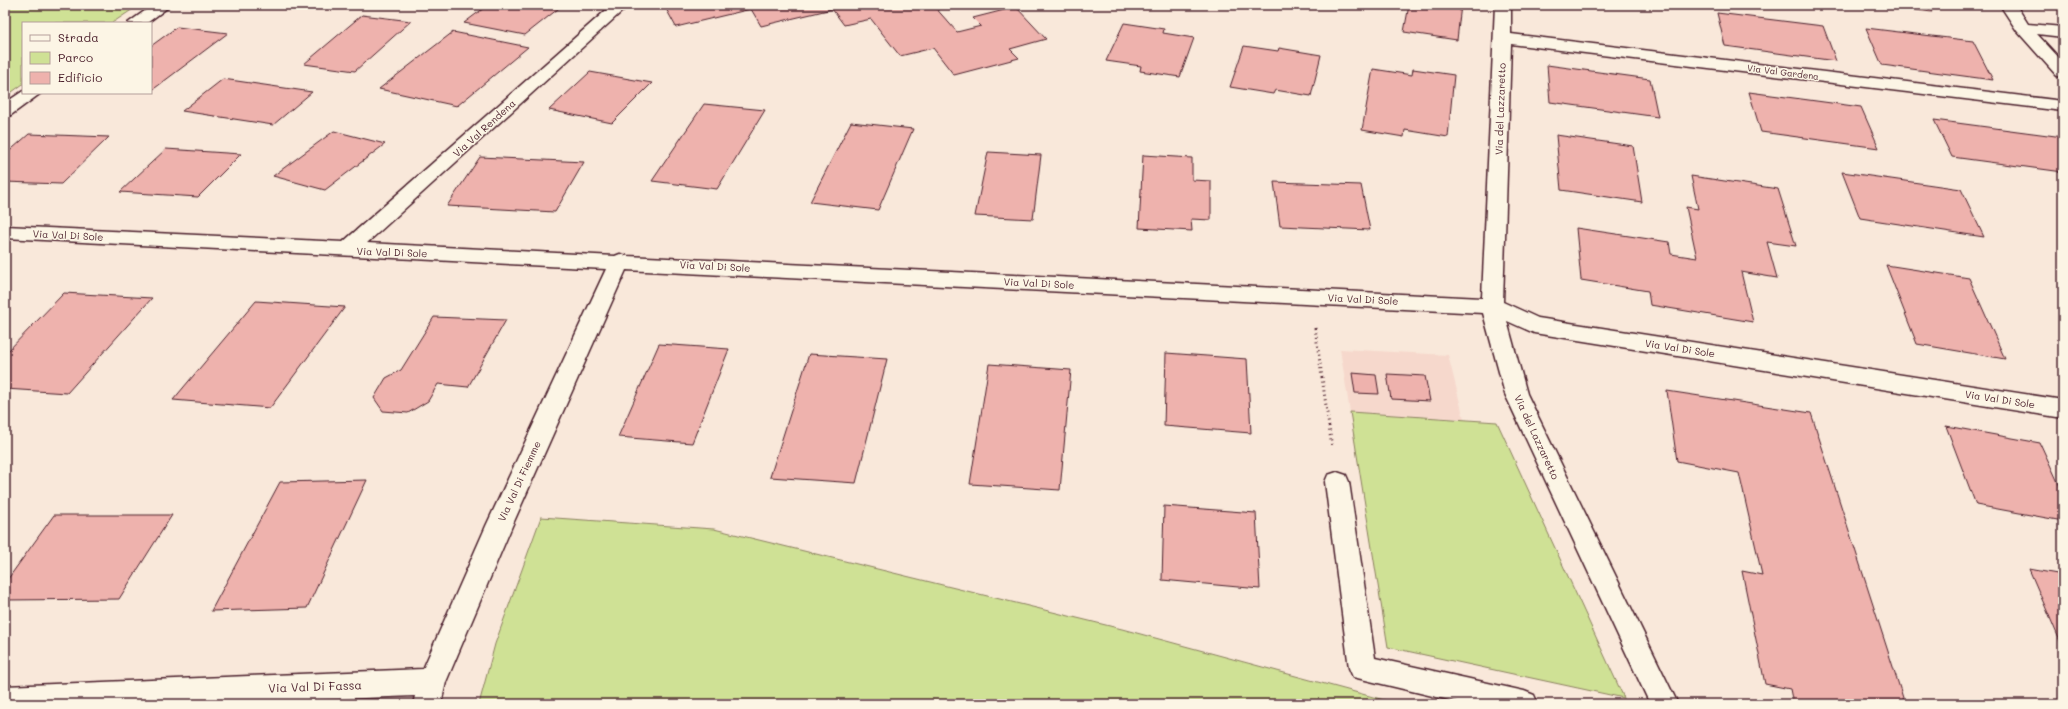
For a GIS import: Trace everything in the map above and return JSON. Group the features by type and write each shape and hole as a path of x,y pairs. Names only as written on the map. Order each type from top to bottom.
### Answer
{"street":[{"path":"138,22 163,5"},
{"name":"Via Val Rendena","path":"347,250 621,5"},
{"name":"Via del Lazzaretto","path":"1503,5 1503,38 1492,306 1516,394 1664,704"},
{"path":"2008,5 2023,28 2063,72"},
{"path":"2023,28 2063,32"},
{"name":"Via Val Gardena","path":"1503,38 2063,106"},
{"path":"5,111 30,94"},
{"name":"Via Val Di Sole","path":"5,232 1492,306 1534,325 2063,409"},
{"name":"Via Val Di Fiemme","path":"430,693 499,526 620,262"},
{"path":"1337,482 1363,668 1524,704"},
{"name":"Via Val Di Fassa","path":"5,699 430,693"}],"path":[{"path":"1314,320 1337,482"}],"shaded area":[{"path":"1340,349 1448,355 1464,419 1350,412"}],"green space":[{"path":"5,5 139,5 114,22 22,22 22,85 5,97"},
{"path":"1350,412 1497,422 1624,698 1388,647"},
{"path":"541,517 714,529 1122,629 1399,704 479,704 495,644"}],"building":[{"path":"488,5 563,5 525,35 464,23"},
{"path":"664,5 933,5 957,32 981,26 973,18 1016,7 1046,39 1010,49 1019,58 954,75 933,48 900,56 871,19 844,25 832,9 761,26 751,9 676,27"},
{"path":"1409,5 1461,5 1457,40 1404,32"},
{"path":"1875,5 1928,5 1932,12"},
{"path":"1717,13 1823,26 1836,61 1725,46"},
{"path":"362,15 411,21 355,71 304,64"},
{"path":"1124,23 1164,29 1163,33 1194,38 1180,77 1140,71 1141,66 1106,61"},
{"path":"177,27 228,33 152,90 152,45"},
{"path":"1866,28 1973,41 1993,80 1882,65"},
{"path":"453,32 528,47 457,106 379,89"},
{"path":"1244,46 1278,51 1279,48 1321,55 1311,96 1275,90 1273,94 1230,87"},
{"path":"1547,65 1650,79 1658,117 1550,102"},
{"path":"1373,69 1412,75 1413,69 1454,75 1448,137 1405,130 1404,137 1362,130"},
{"path":"590,72 652,83 612,123 549,110"},
{"path":"223,79 312,92 273,125 182,111"},
{"path":"1749,92 1861,107 1879,148 1761,132"},
{"path":"704,104 765,110 717,189 652,181"},
{"path":"1934,120 2063,137 2063,172 1952,157"},
{"path":"851,122 913,129 878,210 810,202"},
{"path":"334,131 385,144 325,190 273,176"},
{"path":"29,134 109,137 61,184 5,182 5,155"},
{"path":"1556,135 1633,146 1642,202 1561,190"},
{"path":"166,149 241,154 198,197 120,192"},
{"path":"988,152 1041,155 1033,219 975,216"},
{"path":"1143,155 1192,158 1192,180 1211,181 1211,220 1191,219 1192,231 1139,228"},
{"path":"480,157 584,162 555,212 447,206"},
{"path":"1842,172 1961,189 1984,237 1860,218"},
{"path":"1691,176 1778,189 1796,246 1767,242 1777,278 1741,272 1753,322 1650,305 1648,291 1581,280 1576,228 1669,242 1671,254 1697,258 1686,207 1698,209"},
{"path":"1274,182 1361,185 1370,230 1280,226"},
{"path":"1886,265 1969,278 2005,359 1917,344"},
{"path":"64,293 152,298 67,393 5,389 5,354"},
{"path":"256,301 345,307 270,408 173,400"},
{"path":"434,317 506,320 468,387 438,384 428,401 408,413 383,411 374,398 386,378 401,370"},
{"path":"659,344 729,349 692,443 618,437"},
{"path":"1166,353 1247,359 1251,433 1164,426"},
{"path":"809,354 887,359 856,483 770,477"},
{"path":"989,364 1071,370 1060,490 970,484"},
{"path":"1352,373 1376,375 1379,394 1355,393"},
{"path":"1387,374 1425,376 1430,401 1391,399"},
{"path":"1667,391 1811,413 1905,704 1793,704 1790,689 1765,684 1742,571 1762,575 1739,473 1677,461"},
{"path":"1946,426 2040,443 2063,493 2063,521 1976,505"},
{"path":"367,480 307,608 211,611 280,482"},
{"path":"1164,506 1256,513 1260,589 1162,580"},
{"path":"54,515 172,515 119,599 5,600 5,583"},
{"path":"2029,569 2063,575 2063,648"}]}
